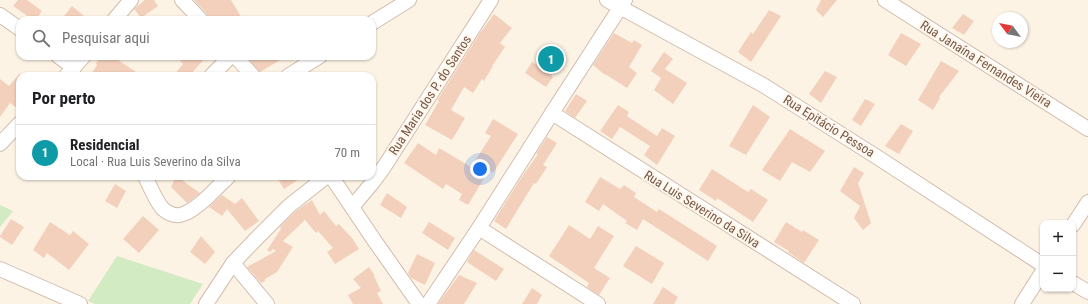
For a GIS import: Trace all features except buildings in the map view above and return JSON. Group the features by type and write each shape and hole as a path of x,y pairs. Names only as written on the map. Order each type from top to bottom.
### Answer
{"street":[{"path":"117,16 131,0"},
{"path":"182,0 197,16"},
{"path":"376,21 409,0"},
{"name":"Rua Maria dos P. do Santos","path":"376,178 491,0"},
{"name":"Rua Epitácio Pessoa","path":"607,0 622,3 763,85 870,152 1040,263"},
{"name":"Rua Janaína Fernandes Vieira","path":"885,0 1088,129"},
{"path":"428,304 479,228 622,3"},
{"path":"0,15 16,26"},
{"path":"61,60 70,72 80,60"},
{"path":"215,72 227,60"},
{"path":"239,60 249,72"},
{"path":"294,72 314,60"},
{"name":"Rua Luis Severino da Silva","path":"552,113 853,304"},
{"path":"0,144 16,127"},
{"path":"147,180 160,204 168,213 179,216 198,206 225,180"},
{"path":"206,304 233,264 269,225 289,206 322,180"},
{"path":"335,180 420,304"},
{"name":"Rua Maria dos P. do Santos","path":"352,207 374,180"},
{"path":"1076,220 1088,202"},
{"path":"479,228 598,304"},
{"path":"233,264 267,304"},
{"path":"0,269 80,304"},
{"path":"1022,304 1040,276"},
{"path":"1076,285 1088,292"}],"green space":[{"path":"0,205 13,211 0,227"},
{"path":"117,256 203,284 190,304 95,304 88,301"}],"place":[{"name":"Residencial","path":"551,59"}]}
